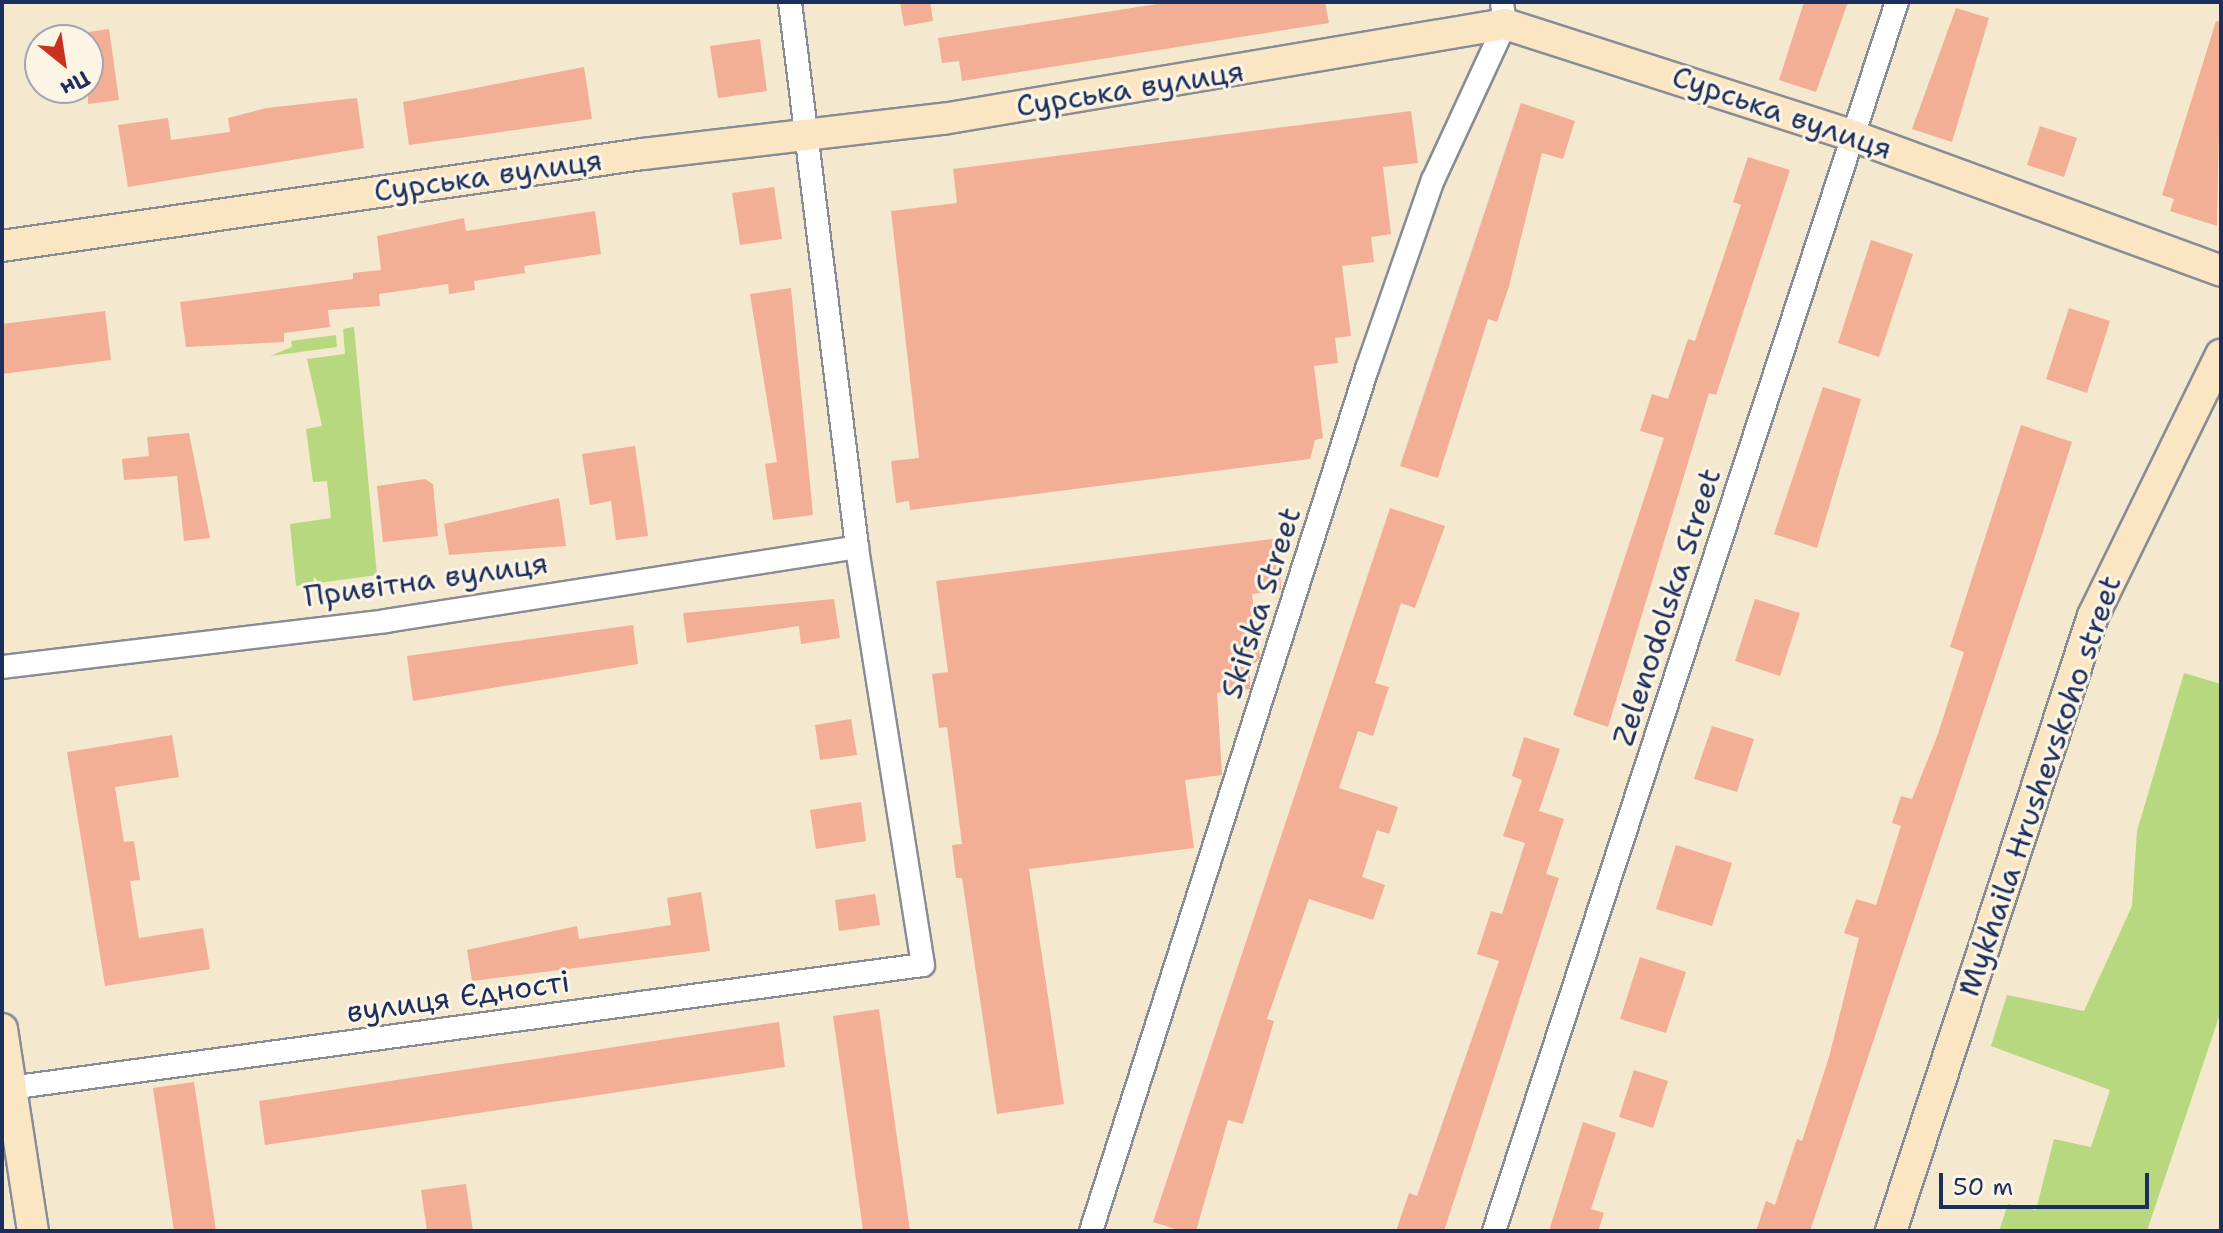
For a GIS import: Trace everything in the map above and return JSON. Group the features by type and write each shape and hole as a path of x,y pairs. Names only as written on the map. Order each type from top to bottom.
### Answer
{"street":[{"path":"790,2 811,133 857,547"},
{"name":"Zelenodolska Street","path":"1494,1231 1897,2"},
{"name":"Сурська вулиця","path":"2,246 1180,82 1503,13 1853,136 2221,271"},
{"name":"Skifska Street","path":"1091,1231 1367,369 1433,180 1503,13"},
{"name":"Mykhaila Hrushevskoho street","path":"1891,1231 2093,616 2221,355"},
{"name":"Привітна вулиця","path":"2,667 386,621 857,547"},
{"name":"вулиця Єдності","path":"7,1089 923,965 857,547"},
{"path":"2,1029 7,1089 33,1231"}],"green space":[{"path":"354,327 377,575 296,586 290,524 331,518 327,481 313,482 306,429 322,426 307,359 345,354 343,329"},
{"path":"336,335 337,347 270,356 292,347 291,341"},
{"path":"2184,673 2221,684 2221,1011 2147,1231 1999,1231 2008,1204 2036,1210 2054,1139 2091,1147 2110,1090 1991,1046 2007,995 2084,1011 2132,906 2137,831"}],"building":[{"path":"900,2 930,2 933,21 904,26"},
{"path":"1170,2 1325,2 1329,23 962,81 959,61 942,63 938,38"},
{"path":"1804,2 1848,2 1816,92 1779,80"},
{"path":"1956,8 1989,18 1952,142 1912,129"},
{"path":"2216,21 2221,22 2217,226 2170,211 2174,199 2162,195"},
{"path":"109,29 119,100 104,102 104,30"},
{"path":"760,39 767,91 718,98 710,46"},
{"path":"584,67 592,119 409,145 403,102"},
{"path":"357,98 364,148 128,187 118,125 168,118 171,140 230,132 228,118 267,108"},
{"path":"1521,103 1575,121 1563,159 1542,153 1509,286 1497,322 1488,319 1438,478 1400,466"},
{"path":"1411,111 1418,163 1383,167 1391,234 1371,237 1374,262 1342,266 1351,336 1335,338 1338,363 1314,366 1323,438 1315,440 1310,459 910,510 909,501 896,503 891,461 919,458 891,211 957,203 953,169"},
{"path":"2040,126 2077,138 2064,177 2027,165"},
{"path":"1748,157 1790,170 1716,395 1709,393 1608,727 1573,715 1664,438 1640,431 1652,394 1668,399 1688,339 1695,341 1741,205 1733,202"},
{"path":"774,187 782,239 740,245 732,193"},
{"path":"595,211 601,254 524,266 525,273 474,281 475,290 449,294 448,284 379,294 380,306 328,310 330,327 284,333 284,342 186,347 180,302 353,279 353,273 381,270 377,236 464,218 466,231"},
{"path":"1871,240 1913,254 1879,357 1838,343"},
{"path":"791,288 813,515 773,520 765,464 777,462 750,294"},
{"path":"2069,308 2110,321 2087,393 2046,379"},
{"path":"105,311 111,360 2,374 2,324"},
{"path":"1823,387 1861,399 1817,548 1774,534"},
{"path":"2021,425 2072,442 2036,553 1810,1231 1756,1231 1766,1201 1775,1205 1797,1139 1802,1141 1829,1057 1859,938 1844,933 1856,899 1876,905 1901,826 1892,823 1901,796 1912,799 1938,734 1964,652 1950,647"},
{"path":"189,433 210,538 184,541 177,476 124,480 122,459 149,456 147,437"},
{"path":"635,446 648,536 616,540 611,501 590,505 582,454"},
{"path":"425,479 433,484 438,536 383,542 377,486"},
{"path":"559,498 566,546 449,555 444,524"},
{"path":"1390,508 1445,526 1415,608 1401,603 1375,683 1389,687 1373,736 1358,731 1339,788 1398,807 1389,834 1377,830 1362,877 1385,885 1373,920 1309,899 1267,1019 1274,1021 1243,1124 1228,1120 1196,1231 1182,1231 1153,1222"},
{"path":"1279,538 1281,590 1252,594 1260,658 1250,668 1250,689 1217,693 1222,775 1185,780 1194,848 1029,869 1064,1104 997,1114 962,878 956,878 952,845 962,844 947,727 939,728 932,674 948,672 936,581"},
{"path":"834,599 840,638 801,644 799,626 687,643 683,613"},
{"path":"1755,599 1800,613 1780,676 1735,661"},
{"path":"633,625 638,664 413,701 407,656"},
{"path":"851,719 857,755 820,760 815,725"},
{"path":"1712,726 1754,739 1737,792 1694,779"},
{"path":"172,735 179,777 115,787 124,842 134,841 140,880 130,881 139,938 203,928 210,969 105,986 67,752"},
{"path":"1524,737 1560,749 1539,811 1564,819 1546,874 1559,878 1444,1231 1396,1231 1409,1193 1417,1196 1499,961 1477,954 1491,911 1502,914 1525,843 1503,836 1522,780 1512,776"},
{"path":"861,802 866,841 816,849 810,810"},
{"path":"1676,845 1732,863 1712,926 1656,909"},
{"path":"701,892 710,951 472,981 467,950 577,926 579,939 671,925 667,898"},
{"path":"875,894 880,925 839,931 835,900"},
{"path":"1640,957 1686,972 1666,1033 1620,1019"},
{"path":"879,1009 910,1231 863,1231 833,1016"},
{"path":"779,1022 785,1067 265,1145 259,1101"},
{"path":"1634,1070 1668,1081 1653,1128 1619,1117"},
{"path":"194,1082 216,1231 174,1231 153,1088"},
{"path":"1583,1122 1616,1133 1591,1209 1604,1213 1598,1231 1549,1231"},
{"path":"466,1184 473,1231 427,1231 421,1190"}]}
